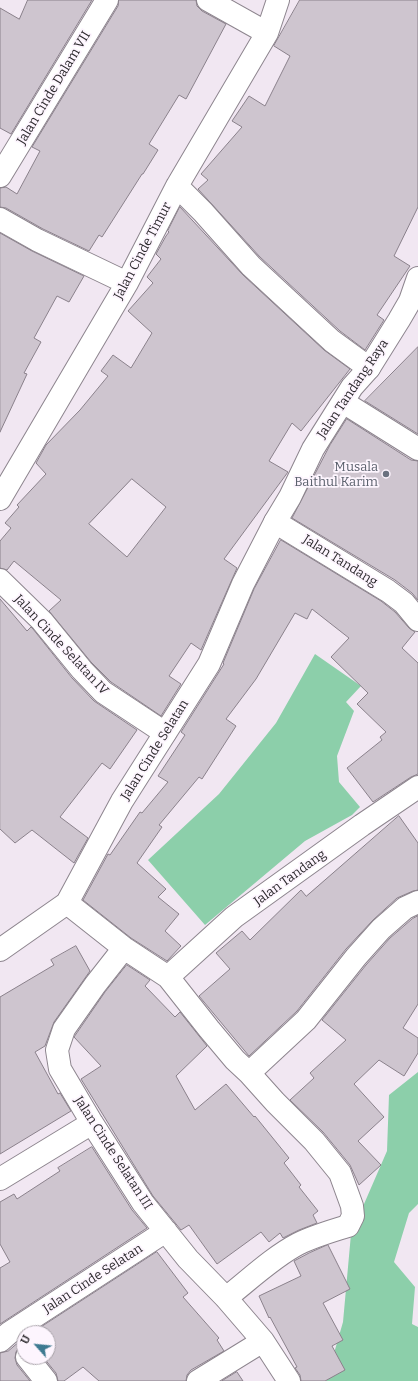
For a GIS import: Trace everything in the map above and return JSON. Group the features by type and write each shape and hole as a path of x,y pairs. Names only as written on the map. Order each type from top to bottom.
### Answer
{"street":[{"name":"Jalan Cinde Dalam VII","path":"0,176 107,0"},
{"path":"208,0 267,33"},
{"name":"Jalan Cinde Timur","path":"0,499 127,283 177,186 267,33 278,0"},
{"path":"177,186 203,212 251,266 332,341 370,368"},
{"path":"0,219 37,240 127,283"},
{"name":"Jalan Tandang Raya","path":"276,522 313,449 352,386 370,368 410,301 418,278"},
{"path":"343,402 418,449"},
{"name":"Jalan Tandang","path":"276,522 388,591 404,603 418,620"},
{"name":"Jalan Cinde Selatan","path":"0,950 67,903 122,801 209,664 243,584 276,522"},
{"name":"Jalan Cinde Selatan IV","path":"0,580 42,621 82,670 103,692 165,733"},
{"name":"Jalan Tandang","path":"168,977 234,917 415,796"},
{"path":"249,1073 306,1020 356,957 381,929 405,908 418,902"},
{"path":"67,903 124,948 168,977 209,1030 235,1060 314,1141 340,1174 352,1206 353,1216 348,1226 298,1244 275,1259 226,1298"},
{"name":"Jalan Cinde Selatan III","path":"124,948 95,985 64,1029 57,1050 60,1069 92,1123 143,1203 188,1259 226,1298 263,1341 289,1381"},
{"path":"0,1179 92,1123"},
{"name":"Jalan Cinde Selatan","path":"5,1337 166,1231"},
{"path":"5,1337 16,1346"},
{"path":"198,1381 263,1341"},
{"path":"33,1365 46,1381"}],"green space":[{"path":"315,654 361,686 346,702 354,711 337,756 339,782 360,807 352,815 305,841 205,925 148,860 219,794 276,723"},
{"path":"418,1072 418,1204 409,1213 394,1262 415,1287 412,1324 418,1327 418,1381 326,1381 343,1322 351,1234 387,1151 389,1095"}],"building":[{"path":"28,0 92,0 11,134 0,128 0,8 19,19"},
{"path":"119,0 196,0 197,6 202,11 226,24 186,99 179,95 149,144 158,150 102,237 99,235 89,251 43,229 6,208 0,207 0,188 6,187 17,194 40,151 32,147 118,6"},
{"path":"300,0 418,0 418,207 394,256 410,266 377,315 384,320 365,350 340,331 260,257 198,189 208,180 201,174 242,127 232,121 249,96 265,106 290,56 274,46"},
{"path":"180,207 243,275 324,350 350,369 301,431 292,423 269,461 288,472 224,559 237,568 201,650 191,643 169,676 181,684 161,716 111,682 91,662 49,611 61,600 14,561 7,570 0,568 0,541 11,528 5,523 19,507 17,505 46,474 36,463 46,445 80,410 108,376 101,371 113,355 131,368 152,333 128,311 153,283 147,277 161,259 156,254 169,232 168,231","holes":["132,479 166,507 127,557 89,524"]},
{"path":"0,233 32,251 84,276 69,302 57,296 34,338 41,342 24,373 27,374 0,432"},
{"path":"418,347 418,434 365,401"},
{"path":"347,419 411,460 418,461 418,600 412,593 395,580 292,518 330,445"},
{"path":"281,540 381,601 395,612 409,628 415,632 402,648 418,663 418,774 373,802 347,768 382,740 380,737 386,732 357,704 368,693 331,657 349,638 312,609 307,619 295,613 256,679 226,719 236,726 202,779 199,777 159,825 162,827 137,863 166,889 158,897 179,914 165,931 181,946 167,961 131,938 83,900 108,854 110,855 140,812 142,813 168,782 158,776 185,735 181,732 224,664 223,663 254,589"},
{"path":"0,599 27,631 31,627 33,629 72,678 94,701 137,730 110,769 102,763 60,817 88,838 74,863 32,830 15,843 0,829"},
{"path":"399,816 418,843 418,890 397,898 373,920 346,949 297,1011 249,1056 199,996 230,969 216,953 242,931 250,940 301,890 306,896"},
{"path":"418,916 418,1004 403,1028 418,1038 418,1053 404,1076 379,1060 354,1084 384,1117 358,1141 381,1165 359,1185 350,1165 323,1132 290,1100 314,1078 310,1073 346,1040 322,1020 366,965 390,938 412,919"},
{"path":"76,946 90,971 54,1022 45,1046 35,1052 58,1094 60,1093 71,1111 0,1154 0,997 54,965 51,960"},
{"path":"127,965 150,980 145,986 175,1017 180,1012 207,1046 176,1076 195,1110 226,1084 254,1117 255,1116 289,1158 284,1163 301,1185 299,1187 318,1211 313,1215 317,1223 283,1238 280,1233 269,1242 261,1232 217,1264 189,1225 181,1230 153,1196 81,1079 101,1066 74,1037 105,992"},
{"path":"92,1147 132,1210 147,1228 0,1324 0,1268 10,1262 0,1244 0,1202 14,1194 17,1199 60,1171 58,1168"},
{"path":"328,1245 350,1289 323,1303 343,1340 332,1346 345,1370 325,1381 301,1381 300,1375 295,1368 297,1367 270,1317 269,1318 259,1296 301,1276 294,1261"},
{"path":"157,1252 188,1293 183,1297 219,1338 217,1340 224,1351 191,1370 187,1375 186,1381 99,1381 83,1367 64,1381 58,1381 56,1373 50,1365 56,1365 56,1325 44,1325"},
{"path":"16,1344 16,1365 30,1381 0,1381 0,1353 8,1351"},
{"path":"237,1372 243,1381 222,1381"}],"place":[{"name":"Musala Baithul Karim","path":"386,474"}]}
